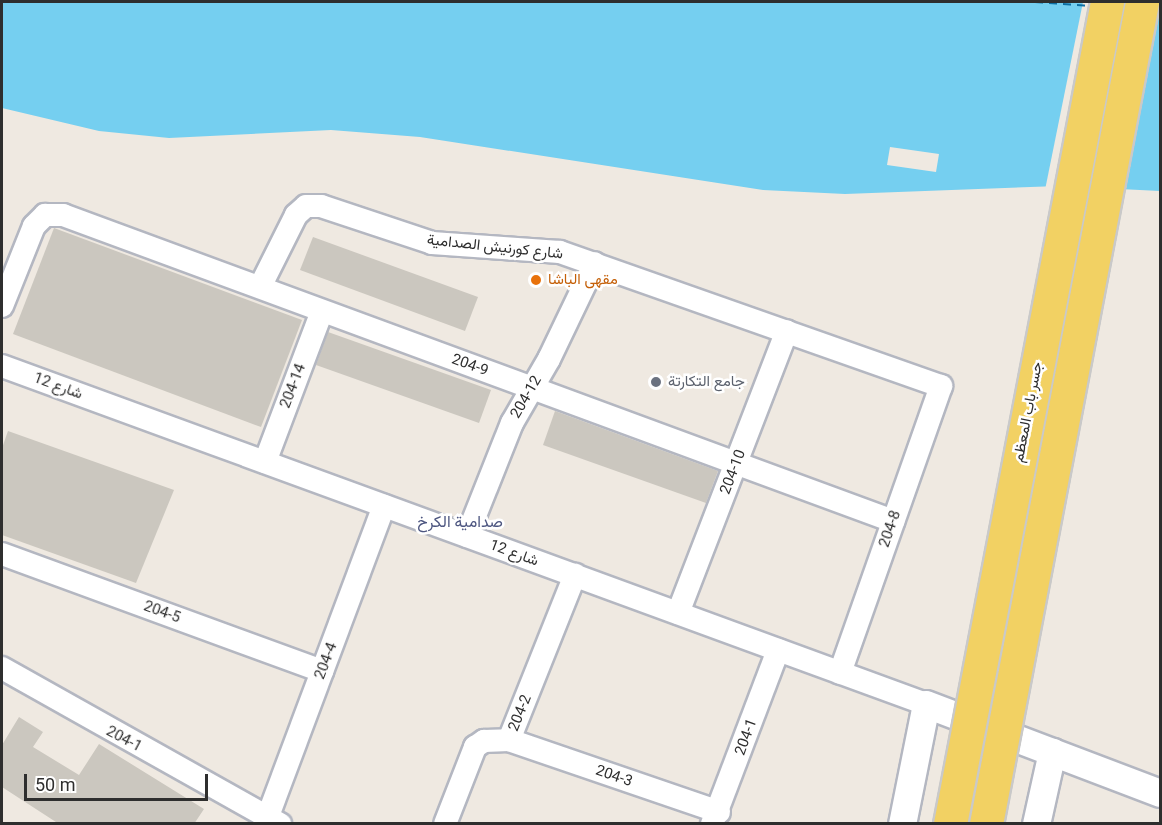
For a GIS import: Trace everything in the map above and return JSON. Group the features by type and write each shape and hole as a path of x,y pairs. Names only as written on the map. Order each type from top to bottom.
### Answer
{"main road":[{"name":"جسر باب المعظم","path":"950,824 1107,2"},
{"path":"986,824 1142,2"}],"street":[{"name":"شارع كورنيش الصدامية","path":"260,287 296,215 306,206 432,243 561,252 595,262 941,386"},
{"name":"204-9","path":"2,306 34,226 45,215 63,215 893,521"},
{"name":"204-12","path":"467,536 530,387 549,359 595,262"},
{"name":"204-14","path":"265,462 322,311"},
{"name":"204-10","path":"678,613 787,331"},
{"name":"شارع 12","path":"2,366 926,704"},
{"name":"204-8","path":"840,673 941,386"},
{"name":"204-4","path":"274,820 322,671 384,506"},
{"name":"204-5","path":"2,554 322,671"},
{"name":"204-2","path":"445,824 475,747 484,741 509,740 574,576"},
{"name":"204-1","path":"715,818 777,650"},
{"name":"204-1","path":"2,668 274,820"},
{"path":"902,824 926,704 1161,793"},
{"name":"204-3","path":"509,740 715,818"},
{"path":"1036,824 1052,752"}],"water":[{"path":"2,2 1160,2 1160,191 1059,186 845,194 763,190 420,137 331,130 169,138 99,131 2,108"}],"pier":[{"path":"1083,2 1160,2 1125,193 1045,190"},
{"path":"890,147 939,154 936,172 887,165"}],"building":[{"path":"54,228 302,320 261,427 13,334"},
{"path":"313,237 478,297 465,331 300,270"},
{"path":"328,332 491,390 479,423 316,365"},
{"path":"555,411 718,471 706,503 543,445"},
{"path":"8,431 174,490 136,583 2,535 2,448"},
{"path":"19,717 43,732 33,747 79,775 99,744 204,809 194,824 59,824 2,787 2,745"}],"ferry route":[{"path":"1035,2 1091,6"}],"place":[{"name":"مقهى الباشا","path":"536,280"},
{"name":"جامع التكارتة","path":"656,382"}],"district":[{"name":"صدامية الكرخ","path":"460,522"}]}
